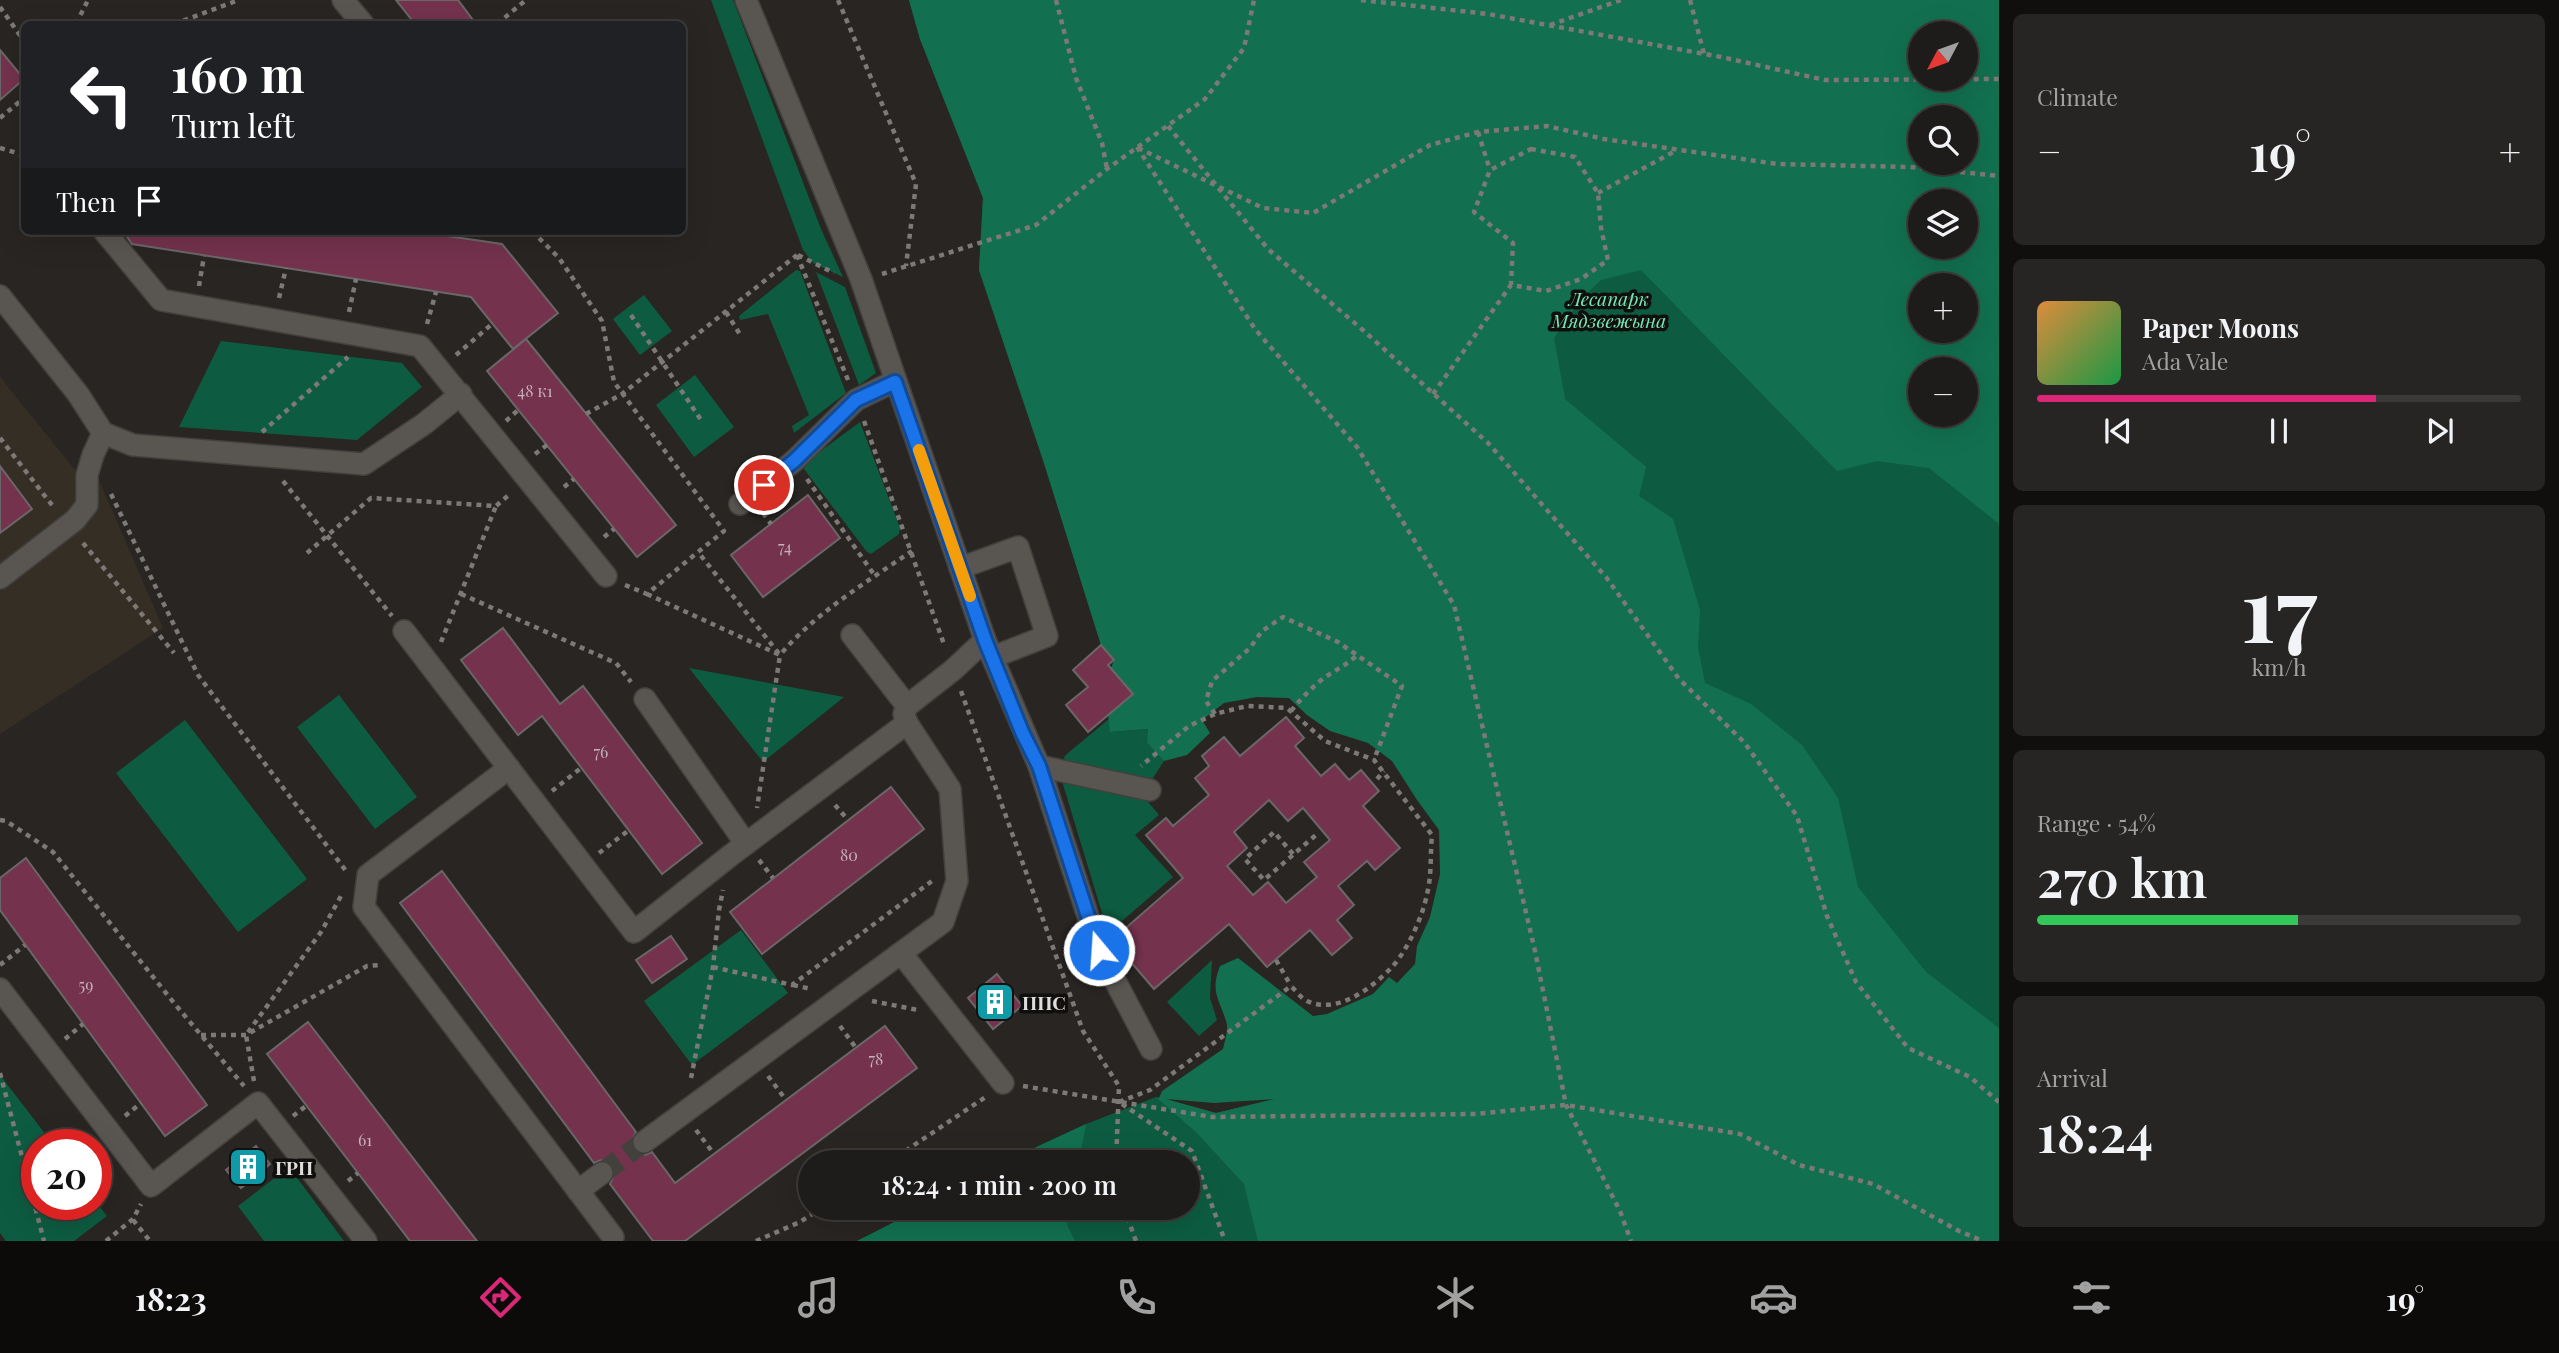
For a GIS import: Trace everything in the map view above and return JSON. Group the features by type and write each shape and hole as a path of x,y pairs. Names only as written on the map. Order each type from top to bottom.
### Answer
{"lane":[{"path":"343,0 360,21"},
{"path":"746,0 861,279 989,648 1022,732 1039,766 1099,950 1151,1049"},
{"path":"107,235 161,300 420,346 606,576"},
{"path":"0,296 78,394 103,433 133,444 364,464 424,424 461,394"},
{"path":"740,504 794,461 856,400 895,382"},
{"path":"0,578 69,526 87,505 87,475 103,433"},
{"path":"404,631 634,932 907,715 953,670 989,648 1047,636 1018,547 960,568"},
{"path":"644,1142 943,922 957,881 950,789 907,715 852,635"},
{"path":"645,699 739,849"},
{"path":"1039,766 1150,790"},
{"path":"509,768 368,875 364,907 613,1237"},
{"path":"901,953 1003,1083"},
{"path":"0,989 151,1186 258,1103 366,1241"},
{"path":"578,1191 602,1173"}],"path":[{"path":"78,21 88,0"},
{"path":"182,21 239,0"},
{"path":"501,21 526,0"},
{"path":"838,0 916,184 906,266"},
{"path":"1056,0 1076,78 1102,143 1107,169"},
{"path":"877,275 1036,225 1107,169 1205,99 1244,48 1254,0"},
{"path":"1361,0 1488,13 1825,80 1999,79"},
{"path":"1547,26 1621,0"},
{"path":"1689,0 1704,54"},
{"path":"0,7 21,37"},
{"path":"0,118 21,100"},
{"path":"1168,126 1268,249 1488,443 1606,577 1679,680 1744,742 1797,816 1827,916 1856,982 1908,1048 1970,1077 1999,1102"},
{"path":"1137,147 1263,208 1313,213 1430,145 1478,131 1547,126 1604,139 1777,164 1910,167 1999,176"},
{"path":"1433,394 1511,285 1513,243 1474,212 1490,170 1478,131"},
{"path":"1137,147 1255,329 1357,447 1454,605 1535,951 1566,1105 1620,1211 1630,1241"},
{"path":"0,148 21,154"},
{"path":"1490,170 1531,149 1575,158 1598,192 1601,228 1608,260 1581,279 1546,291 1511,285"},
{"path":"1598,192 1678,150"},
{"path":"535,235 559,258 601,320 614,382 724,531 647,594"},
{"path":"586,414 622,394 797,255 843,277"},
{"path":"275,319 285,268"},
{"path":"345,331 356,279"},
{"path":"420,346 436,292"},
{"path":"726,312 741,336"},
{"path":"631,316 701,421"},
{"path":"440,369 492,324"},
{"path":"237,453 372,336"},
{"path":"0,438 174,653"},
{"path":"264,455 268,464 404,631"},
{"path":"794,461 875,576"},
{"path":"432,667 496,506 528,479"},
{"path":"110,491 198,675 350,876"},
{"path":"307,553 371,498 496,506"},
{"path":"690,1085 713,967 719,909 739,849 759,802 762,762 780,655 796,635 912,551"},
{"path":"698,552 780,655"},
{"path":"606,576 780,655"},
{"path":"461,594 616,663 645,699"},
{"path":"1216,713 1206,701 1212,681 1242,656 1262,631 1283,617 1338,642 1402,685 1374,760"},
{"path":"1291,711 1307,691 1357,655"},
{"path":"1140,767 1189,726 1216,713 1247,706 1287,708 1325,741 1374,760 1432,835 1427,894 1414,931 1393,966 1371,985 1344,1002 1318,1005 1304,999 1291,986 1276,960"},
{"path":"537,804 582,768"},
{"path":"1377,779 1384,771"},
{"path":"0,820 6,821 53,852 258,1103"},
{"path":"584,865 629,830"},
{"path":"1293,854 1274,832 1245,859 1264,880 1317,834"},
{"path":"713,967 792,985 957,862"},
{"path":"258,1103 246,1035 321,932 334,909"},
{"path":"0,964 25,944"},
{"path":"201,1035 246,1035 367,966"},
{"path":"1118,1102 1150,1090 1291,986"},
{"path":"0,1073 44,1241"},
{"path":"906,1150 1003,1083 1213,1117 1476,1114 1566,1105 1740,1133 1799,1165 1872,1184 1983,1241"},
{"path":"1116,1150 1118,1102"},
{"path":"1118,1102 1192,1151 1225,1241"},
{"path":"106,1241 133,1219 151,1186"},
{"path":"133,1219 150,1241"},
{"path":"755,1241 803,1220"},
{"path":"1128,1220 1136,1241"}],"shaded area":[{"path":"0,377 80,476 96,473 163,628 0,734"}],"green space":[{"path":"711,0 733,0 821,229 843,277 813,263 803,250"},
{"name":"Лесапарк Мядзвежына","path":"909,0 1999,0 1999,1241 857,1241 898,1220 1200,1220 1200,1150 1030,1150 1086,1124 1156,1097 1216,1113 1290,1095 1486,902 1434,601 1113,666 1114,660 1101,645 979,270 983,198 920,39"},
{"name":"Лесапарк Мядзвежына","path":"909,0 1999,0 1999,527 1998,523 1929,468 1877,461 1837,471 1641,270 1601,280 1582,298 1554,338 1565,399 1646,467 1639,496 1673,519 1700,610 1698,648 1705,683 1751,704 1802,745 1838,798 1858,887 1926,972 1999,1028 1999,1241 1258,1241 1244,1184 1197,1133 1156,1097 1159,1098 1162,1091 1223,1049 1227,1024 1216,989 1220,966 1238,958 1313,1016 1327,1014 1373,994 1389,977 1397,983 1415,964 1417,946 1430,917 1440,874 1439,830 1392,761 1368,743 1330,731 1289,698 1257,697 1224,703 1202,720 1210,733 1187,755 1164,761 1147,743 1148,729 1110,732 1108,715 1133,694 1111,668 1114,660 1101,645 979,270 983,198 920,39","holes":["1166,1099 1214,1103 1275,1099 1216,1113"]},
{"path":"796,270 800,271 846,393 794,433 792,426 809,415 768,314 740,320 739,316"},
{"path":"816,272 845,287 876,373 859,385"},
{"path":"644,295 672,331 640,355 613,319"},
{"path":"221,341 402,363 422,387 357,440 179,427"},
{"path":"695,375 734,427 694,457 656,405"},
{"path":"860,422 900,528 899,534 871,554 804,469 806,462"},
{"path":"689,668 844,697 763,762"},
{"path":"339,695 417,797 375,829 297,727"},
{"path":"1109,719 1111,732 1149,729 1147,743 1164,761 1151,781 1065,761 1064,757 1068,753"},
{"path":"185,720 307,879 238,932 116,773"},
{"path":"1062,781 1144,797 1159,815 1135,835 1173,877 1108,933"},
{"path":"741,930 788,993 692,1065 644,1001"},
{"path":"1212,960 1210,998 1217,1020 1199,1036 1167,1002"},
{"path":"0,1075 41,1129 21,1129 21,1220 102,1220 74,1241 6,1241 0,1233"},
{"path":"1086,1124 1081,1150 1030,1150"},
{"path":"289,1167 344,1241 264,1241 238,1206"},
{"path":"898,1220 1068,1220 1067,1225 1075,1241 857,1241"}],"building":[{"path":"396,0 458,0 474,21 413,21"},
{"path":"0,50 21,75 21,82 0,100"},
{"path":"126,235 440,235 502,244 558,313 513,349 471,297 132,244"},
{"path":"526,339 676,525 637,557 487,371"},
{"path":"0,466 32,509 0,533"},
{"path":"808,495 840,538 763,597 731,555"},
{"path":"503,628 560,704 583,686 702,843 662,874 542,716 518,735 461,660"},
{"path":"1101,645 1114,660 1108,665 1133,694 1088,732 1066,705 1088,687 1073,670"},
{"path":"1286,717 1304,738 1295,746 1321,776 1335,764 1349,780 1361,770 1379,791 1363,806 1400,848 1375,870 1367,861 1338,886 1354,905 1337,920 1352,938 1332,955 1310,930 1267,967 1229,924 1154,989 1112,940 1183,878 1146,835 1166,818 1173,826 1209,795 1195,778 1209,766 1202,756 1224,737 1240,756","holes":["1269,800 1288,821 1303,808 1330,840 1304,862 1317,877 1286,903 1268,882 1253,895 1227,866 1247,848 1234,832"]},
{"path":"891,787 924,829 762,954 730,912"},
{"path":"26,858 207,1105 165,1136 0,910 0,878"},
{"path":"442,871 636,1132 631,1143 634,1150 645,1155 652,1152 675,1183 885,1026 917,1068 807,1150 798,1150 798,1157 685,1241 653,1241 610,1184 615,1172 612,1165 601,1160 594,1163 400,903"},
{"path":"671,936 687,959 652,983 636,960"},
{"name":"ППС","path":"997,974 1022,1006 993,1029 968,998"},
{"path":"308,1022 477,1241 410,1241 267,1054"},
{"name":"ГРП","path":"256,1146 270,1164 241,1188 226,1170"}],"tunnel":[{"path":"602,1173 644,1142"}],"slow traffic":[{"path":"919,450 970,596"}],"place":[{"name":"ППС","path":"995,1002"},
{"name":"ГРП","path":"248,1167"}],"route":[{"path":"764,485 794,461 856,400 895,382 985,640 1022,732 1039,766 1099,950"}]}
